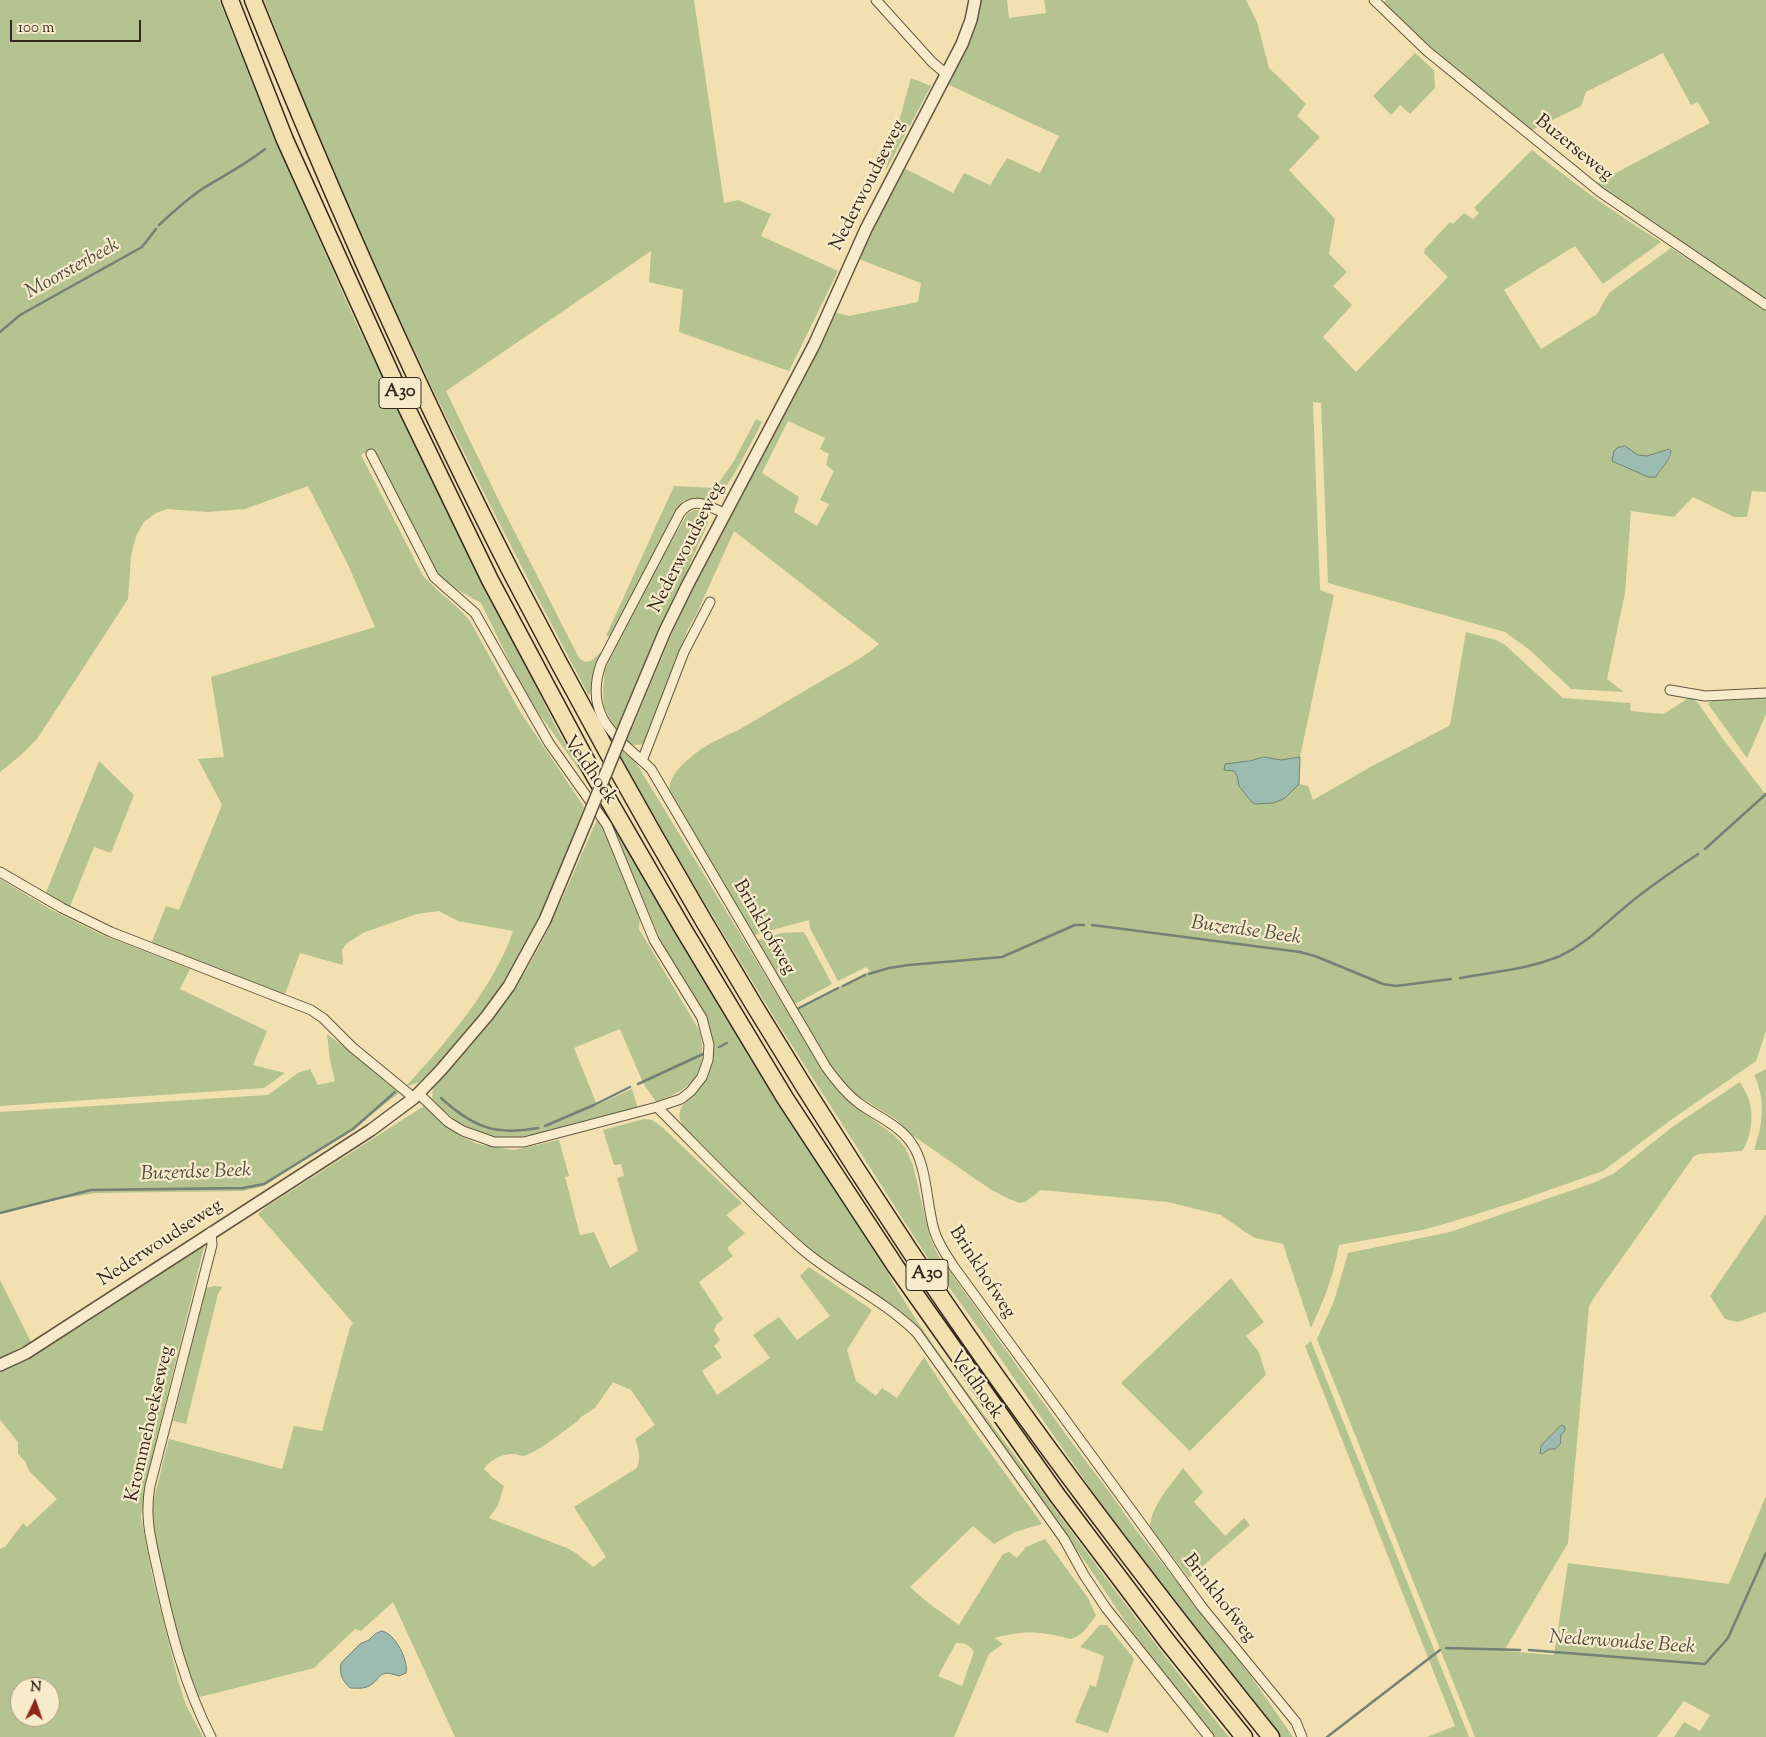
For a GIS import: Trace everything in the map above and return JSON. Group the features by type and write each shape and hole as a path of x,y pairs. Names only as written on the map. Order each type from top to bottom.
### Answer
{"highway":[{"name":"A30","path":"230,0 285,140 400,394 486,571 594,775 682,927 785,1098 896,1267 1057,1495 1167,1641 1244,1737"},
{"name":"A30","path":"253,0 305,131 428,403 510,571 603,745 702,919 804,1086 898,1232 990,1365 1072,1480 1178,1621 1271,1737"}],"street":[{"path":"876,0 932,62 946,74"},
{"name":"Nederwoudseweg","path":"0,1366 26,1353 371,1130 416,1095 462,1047 509,986 545,920 665,631 724,513 814,345 866,229 962,44 971,20 975,0"},
{"name":"Buzerseweg","path":"1374,0 1427,51 1600,192 1766,305"},
{"name":"Veldhoek","path":"371,454 434,577 475,613 549,743 607,825 654,940 702,1018 709,1045 708,1060 702,1077 681,1100 524,1142 494,1142 463,1131 448,1122 416,1095"},
{"name":"Brinkhofweg","path":"724,513 697,503 689,504 684,508 601,664 597,686 599,709 614,736 651,769 826,1068 843,1089 860,1104 902,1132 915,1148 934,1231 954,1267 1202,1607 1296,1722 1302,1737"},
{"path":"642,761 684,652 710,602"},
{"path":"1670,690 1704,696 1766,693"},
{"path":"0,872 62,908 111,932 311,1010 323,1018 352,1047 416,1095"},
{"name":"Veldhoek","path":"657,1107 723,1174 804,1250 840,1277 901,1317 917,1332 1064,1539 1084,1575 1106,1608 1209,1737"},
{"name":"Krommehoekseweg","path":"211,1737 197,1709 182,1667 167,1612 146,1510 150,1486 212,1245 212,1232"}],"green space":[{"path":"0,0 219,0 276,142 356,323 558,731 592,788 526,695 481,603 456,589 440,577 430,566 371,449 361,455 423,576 470,621 519,710 584,807 541,921 520,960 490,1005 457,1045 419,1082 407,1085 453,1032 482,993 505,952 513,931 458,921 439,911 417,914 365,932 347,943 342,950 343,965 300,953 284,997 151,944 166,906 179,910 222,805 198,759 224,757 211,677 375,627 349,567 308,486 245,509 207,512 167,509 156,513 144,522 136,536 131,556 128,599 37,739 0,772"},
{"path":"264,0 694,0 724,203 738,200 771,214 761,236 838,271 789,371 679,332 683,290 649,282 651,251 446,391 500,503 579,658 585,662 591,661 601,652 589,696 473,471 391,301 326,152"},
{"path":"977,0 1007,0 1009,18 1046,13 1044,0 1246,0 1257,22 1269,68 1306,104 1297,116 1320,137 1289,170 1335,219 1329,254 1347,272 1333,286 1352,305 1323,337 1356,372 1448,277 1424,253 1425,249 1450,222 1453,224 1464,213 1473,219 1479,213 1474,208 1532,150 1595,198 1661,242 1603,284 1575,246 1504,290 1541,349 1597,314 1609,293 1671,248 1766,309 1766,492 1752,491 1747,517 1734,517 1693,497 1674,517 1631,511 1625,593 1607,679 1624,692 1571,689 1531,651 1505,632 1328,583 1321,403 1313,402 1320,590 1334,595 1300,757 1281,760 1264,757 1242,762 1234,771 1239,786 1255,804 1280,800 1299,784 1308,786 1313,800 1450,725 1466,632 1496,640 1505,645 1563,698 1630,703 1631,711 1664,714 1690,697 1698,703 1766,795 1766,1031 1756,1061 1668,1122 1603,1171 1448,1223 1422,1230 1339,1245 1328,1287 1311,1328 1283,1244 1255,1238 1221,1215 1168,1202 1041,1190 1025,1202 1019,1203 990,1189 912,1135 897,1120 857,1095 844,1082 829,1062 797,1008 870,971 866,967 838,981 810,928 809,920 754,935 670,792 670,786 677,770 701,749 742,728 849,665 879,644 734,531 688,629 649,736 645,743 642,744 626,743 695,579 834,312 849,316 918,302 921,283 856,258 902,167 953,193 964,173 990,185 1007,158 1040,173 1059,136 945,83","holes":["788,421 825,438 820,449 829,454 826,465 834,471 820,500 829,504 817,526 794,512 799,497 762,473","1625,446 1638,455 1647,456 1669,449 1671,457 1655,477 1614,451"]},
{"path":"1386,0 1766,0 1766,299 1657,228 1595,184 1710,123 1698,102 1691,105 1663,53 1586,92 1581,106 1528,132 1476,92 1382,4"},
{"path":"1415,53 1434,70 1435,88 1410,114 1400,105 1391,115 1373,96"},
{"path":"911,78 931,86 885,172"},
{"path":"756,419 762,422 740,465 725,488 714,499 683,501 613,636 606,636 674,486 715,488 734,461"},
{"path":"702,510 708,523 616,730 604,707 605,669 658,564 688,513"},
{"path":"1766,698 1766,714 1747,758 1708,704 1712,701"},
{"path":"616,742 635,761 825,1074 850,1103 894,1135 905,1147 913,1165 930,1238 938,1255 1136,1530 1250,1675 1293,1737 1280,1737 1192,1628 1117,1527 991,1345 929,1260 775,1019 660,829 642,799 614,744"},
{"path":"99,761 134,795 111,853 94,847 69,909 45,895"},
{"path":"595,793 725,1015 874,1247 925,1333 1126,1604 1229,1737 1214,1737 1129,1627 1086,1563 995,1439 914,1323 900,1311 868,1293 823,1262 732,1176 682,1125 679,1115 681,1108 700,1086 709,1070 704,1018 659,937 615,833 592,800"},
{"path":"597,820 608,836 640,914 639,929 699,1030 702,1044 700,1067 696,1076 689,1084 669,1097 656,1102 643,1083 620,1029 574,1048 597,1105 632,1089 638,1108 551,1133 512,1140 495,1138 475,1132 455,1120 432,1100 433,1086 490,1023 521,979 556,912"},
{"path":"0,879 50,909 100,934 190,969 180,989 267,1031 253,1065 285,1073 264,1088 0,1106"},
{"path":"804,932 832,984 795,1004 757,940 782,933"},
{"path":"327,1034 358,1057 399,1093 350,1131 264,1186 243,1191 96,1193 0,1212 0,1112 268,1095 298,1073 310,1069 318,1085 335,1081 330,1061"},
{"path":"1766,1069 1766,1150 1754,1150 1761,1121 1762,1103 1754,1075"},
{"path":"1740,1082 1751,1106 1748,1140 1742,1151 1694,1156 1589,1307 1568,1543 1504,1651 1554,1655 1568,1563 1729,1584 1766,1496 1766,1737 1674,1737 1684,1722 1700,1731 1710,1715 1684,1701 1657,1737 1475,1737 1317,1339 1334,1301 1348,1253 1450,1232 1593,1183 1613,1174 1675,1125"},
{"path":"424,1106 458,1135 478,1144 514,1150 559,1140 569,1176 565,1177 580,1235 594,1232 610,1268 638,1251 617,1178 624,1176 621,1164 614,1165 603,1130 644,1119 652,1120 663,1128 742,1203 726,1215 745,1233 728,1247 733,1256 699,1282 723,1319 714,1330 720,1340 714,1346 722,1357 702,1371 717,1395 770,1358 753,1335 779,1317 797,1340 830,1316 800,1276 809,1267 872,1310 847,1350 856,1381 876,1396 882,1388 897,1398 924,1357 954,1403 1042,1524 1015,1532 994,1544 973,1526 910,1587 959,1625 1003,1554 1009,1552 1017,1558 1026,1547 1045,1539 1088,1598 1096,1616 1082,1633 1071,1639 1033,1632 994,1638 1003,1644 989,1654 954,1737 455,1737 393,1602 361,1631 355,1629 314,1668 196,1698 157,1554 152,1523 153,1503 169,1439 282,1469 294,1426 322,1431 350,1327 353,1323 258,1214 266,1207","holes":["613,1382 631,1390 655,1425 635,1439 639,1454 637,1468 574,1507 606,1557 593,1567 567,1548 489,1518 498,1505 504,1486 484,1469 498,1457 511,1454 525,1456 546,1444 595,1408","956,1643 962,1643 970,1647 974,1652 962,1686 938,1676"]},
{"path":"1766,1214 1766,1312 1737,1322 1725,1319 1710,1296"},
{"path":"205,1243 150,1465 141,1517 153,1580 178,1680 186,1705 203,1737 0,1737 0,1549 5,1547 23,1523 27,1527 57,1499 29,1471 25,1461 18,1454 18,1442 0,1420 0,1371 53,1343"},
{"path":"1231,1278 1264,1322 1246,1336 1259,1352 1266,1375 1190,1451 1121,1383"},
{"path":"0,1280 31,1342 0,1358"},
{"path":"222,1287 218,1294 186,1424 173,1421 206,1288"},
{"path":"1311,1341 1469,1737 1427,1737 1455,1726 1305,1346"},
{"path":"1183,1468 1203,1492 1194,1502 1225,1536 1244,1518 1250,1525 1189,1578 1150,1527 1154,1511"},
{"path":"1100,1625 1107,1625 1134,1659 1108,1733 1075,1722 1090,1685 1096,1687 1104,1656 1080,1647"}],"water":[{"path":"1625,446 1638,455 1647,456 1669,449 1671,455 1656,477 1648,477 1612,461 1614,451"},
{"path":"1264,757 1281,760 1300,757 1299,784 1285,798 1274,803 1255,804 1239,786 1234,771 1224,770 1225,764"},
{"path":"1562,1425 1565,1427 1565,1430 1561,1435 1559,1445 1555,1449 1549,1449 1542,1454 1540,1453 1541,1446"},
{"path":"382,1631 392,1637 400,1648 405,1662 406,1673 399,1676 383,1674 367,1687 350,1688 342,1677 341,1663 360,1644"}],"waterway":[{"name":"Moorsterbeek","path":"159,225 196,193 265,149"},
{"name":"Moorsterbeek","path":"0,332 20,315 142,247 156,229"},
{"name":"Buzerdse Beek","path":"1705,849 1766,794"},
{"name":"Buzerdse Beek","path":"1460,978 1511,970 1560,956 1578,946 1660,880 1698,854"},
{"name":"Buzerdse Beek","path":"869,974 909,965 1002,957 1075,925 1084,925"},
{"name":"Buzerdse Beek","path":"1092,925 1300,952 1315,956 1383,984 1396,986 1451,979"},
{"name":"Buzerdse Beek","path":"843,986 865,975"},
{"name":"Buzerdse Beek","path":"797,1009 838,988"},
{"name":"Buzerdse Beek","path":"719,1047 727,1043"},
{"name":"Buzerdse Beek","path":"638,1084 703,1054"},
{"name":"Buzerdse Beek","path":"545,1126 630,1087"},
{"name":"Buzerdse Beek","path":"0,1213 91,1190 243,1188 264,1184 353,1129 395,1092"},
{"name":"Buzerdse Beek","path":"441,1098 464,1116 485,1127 509,1131 538,1128"},
{"name":"Nederwoudse Beek","path":"1529,1650 1705,1664 1728,1638 1766,1553"},
{"name":"Nederwoudse Beek","path":"1446,1648 1520,1650"},
{"name":"Nederwoudse Beek","path":"1327,1737 1440,1650"}]}
